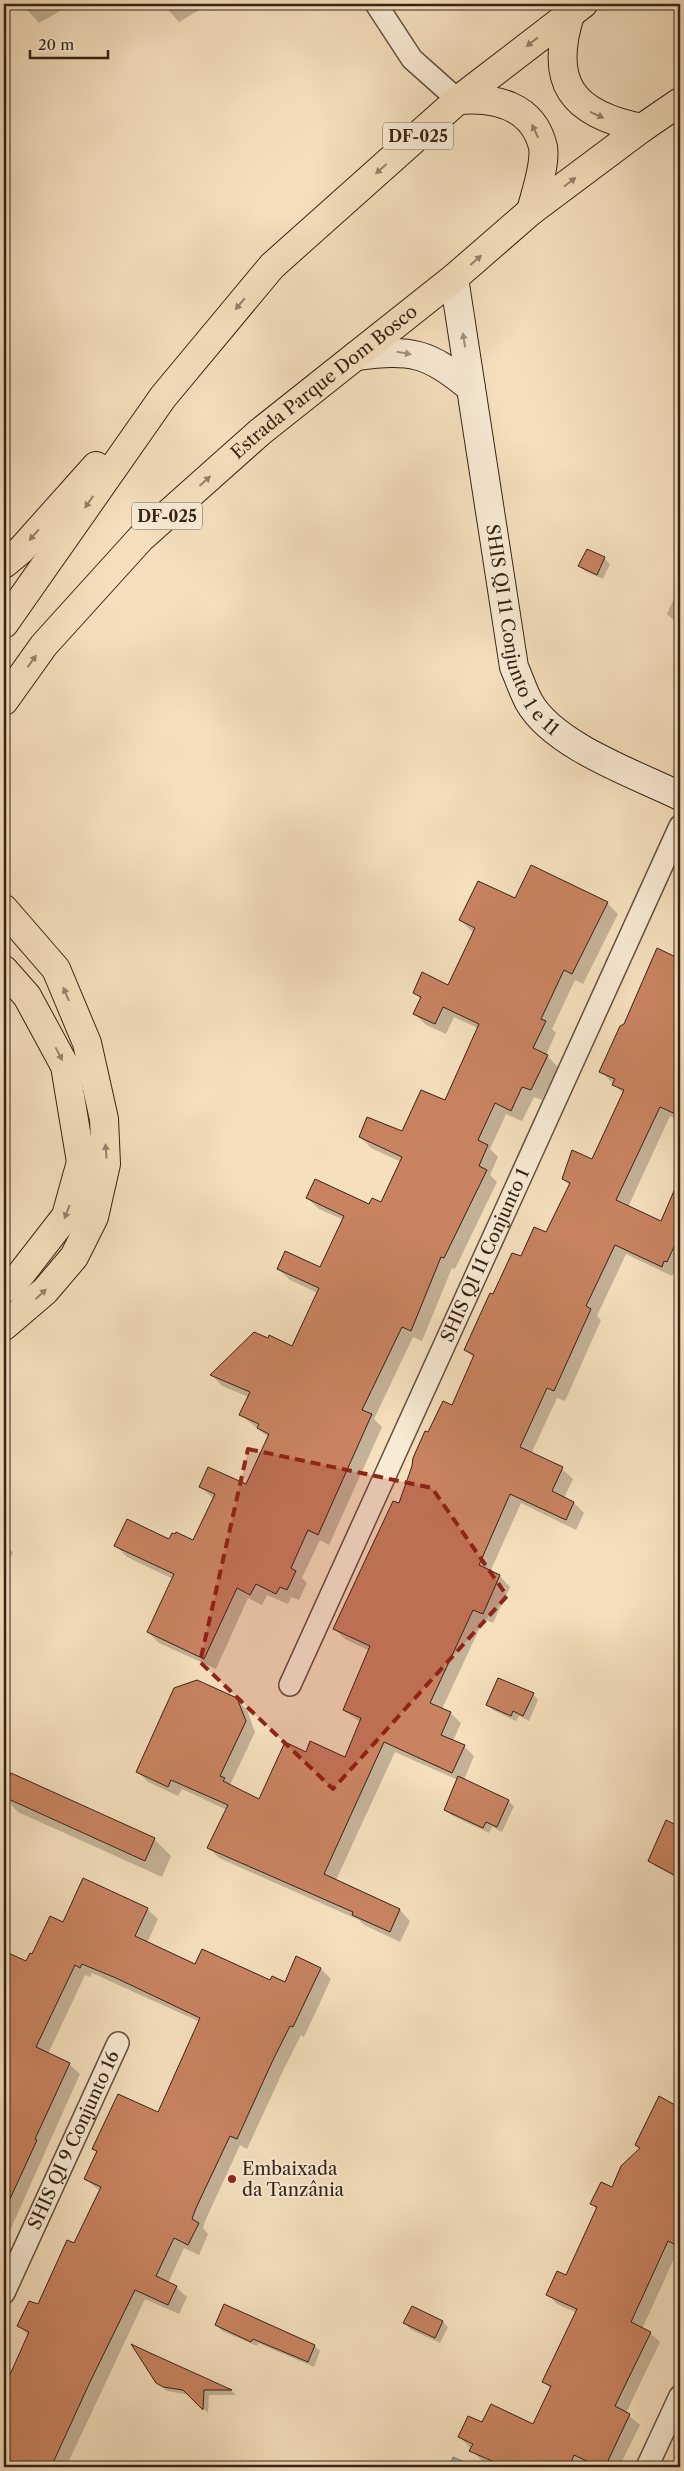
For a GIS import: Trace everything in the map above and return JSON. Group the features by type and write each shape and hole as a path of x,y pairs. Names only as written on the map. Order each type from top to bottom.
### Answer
{"main road":[{"name":"DF-025","path":"4,624 163,396 272,266 458,100 577,8"},
{"path":"577,8 563,36 561,64 570,91 589,112 615,123 642,128"},
{"path":"458,100 483,98 501,102 519,111 532,124 543,148 541,170 531,212"},
{"name":"Estrada Parque Dom Bosco","path":"4,701 44,645 141,538 260,432 454,278 531,212 642,128 680,102"},
{"path":"4,564 21,550 79,484 163,396"},
{"path":"4,909 56,969 87,1043 104,1119 106,1164 94,1216 74,1257 45,1291 4,1326"},
{"path":"4,970 27,996 65,1066 80,1162 66,1216 14,1283 4,1289"}],"street":[{"path":"376,4 412,59 458,100"},
{"name":"SHIS QI 11 Conjunto 1 e 11","path":"454,278 514,667 529,703 552,728 578,747 680,796"},
{"path":"356,356 393,351 434,360 471,388"},
{"name":"SHIS QI 11 Conjunto 1","path":"290,1685 680,826"},
{"name":"SHIS QI 9 Conjunto 16","path":"4,2293 118,2043"},
{"path":"647,2467 680,2396"}],"highlighted area":[{"path":"248,1449 432,1488 507,1596 333,1789 200,1662"}],"water":[{"path":"453,2457 477,2467 449,2467"}],"building":[{"path":"587,549 605,557 597,575 578,566"},
{"path":"531,865 608,902 572,974 564,970 541,1019 546,1021 533,1048 548,1055 531,1090 522,1087 511,1111 495,1103 478,1140 488,1145 479,1166 487,1170 444,1258 441,1257 411,1331 402,1327 362,1410 372,1414 318,1535 308,1530 291,1568 296,1571 287,1590 280,1587 276,1594 256,1584 250,1595 237,1588 204,1659 147,1632 174,1574 114,1546 127,1519 169,1539 172,1533 175,1534 176,1532 193,1540 215,1494 199,1487 208,1467 246,1484 269,1434 257,1428 259,1424 239,1415 250,1392 210,1375 254,1332 268,1338 269,1335 292,1346 319,1288 277,1269 285,1251 320,1267 344,1216 306,1198 315,1179 369,1204 372,1198 381,1202 402,1157 359,1137 367,1117 402,1131 421,1090 445,1100 479,1024 443,1007 435,1024 413,1014 421,997 413,993 422,972 448,985 475,928 459,920 478,881 515,898"},
{"path":"657,948 680,959 680,1116 660,1107 616,1200 661,1221 680,1177 680,1234 667,1262 664,1261 662,1267 615,1245 586,1306 591,1309 554,1391 547,1388 520,1447 563,1467 552,1491 574,1502 566,1520 510,1494 479,1565 500,1575 483,1614 473,1610 430,1703 451,1712 441,1735 465,1745 452,1773 384,1742 324,1874 400,1909 390,1932 352,1915 353,1912 207,1848 228,1805 171,1780 168,1787 136,1772 174,1688 197,1680 237,1698 246,1721 220,1776 225,1778 223,1781 259,1799 285,1742 306,1752 310,1741 345,1757 361,1718 343,1710 370,1646 333,1629 393,1501 399,1503 413,1458 425,1431 428,1432 443,1401 452,1405 474,1355 464,1350 490,1293 493,1294 512,1253 521,1256 534,1227 546,1232 570,1183 562,1179 572,1150 592,1159 624,1090 612,1085 615,1079 599,1072 620,1026 624,1024"},
{"path":"498,1678 534,1693 523,1716 513,1711 511,1716 486,1705"},
{"path":"11,1773 155,1838 145,1861 4,1797 4,1788"},
{"path":"458,1776 509,1800 497,1827 486,1822 483,1828 444,1810"},
{"path":"666,1820 680,1827 680,1878 648,1861"},
{"path":"83,1878 148,1908 135,1936 195,1964 202,1949 270,1980 272,1976 285,1982 296,1956 321,1968 293,2027 290,2026 273,2060 237,2139 230,2136 196,2208 192,2219 199,2223 188,2245 174,2238 156,2276 177,2286 168,2305 135,2290 51,2467 4,2467 4,2388 29,2332 17,2326 29,2301 38,2304 67,2240 74,2243 101,2187 84,2179 97,2151 92,2149 118,2094 158,2112 200,2018 116,1978 82,1964 80,1968 75,1965 36,2047 70,2063 4,2212 4,1951 26,1961 30,1953 32,1954 50,1916 63,1922"},
{"path":"659,2096 675,2105 680,2114 680,2247 668,2241 631,2322 651,2332 615,2406 630,2414 605,2467 600,2467 574,2455 569,2467 506,2467 469,2451 473,2444 458,2437 468,2416 482,2422 491,2404 533,2424 551,2386 542,2382 577,2309 546,2295 557,2271 566,2275 597,2207 590,2204 601,2182 612,2187 621,2166 640,2148 635,2145"},
{"path":"224,2304 315,2345 308,2362 253,2339 251,2342 215,2325"},
{"path":"412,2306 443,2321 435,2338 403,2323"},
{"path":"131,2344 232,2390 204,2390 203,2410 183,2390 163,2387 156,2383"}],"place":[{"name":"Embaixada da Tanzânia","path":"232,2179"}]}
